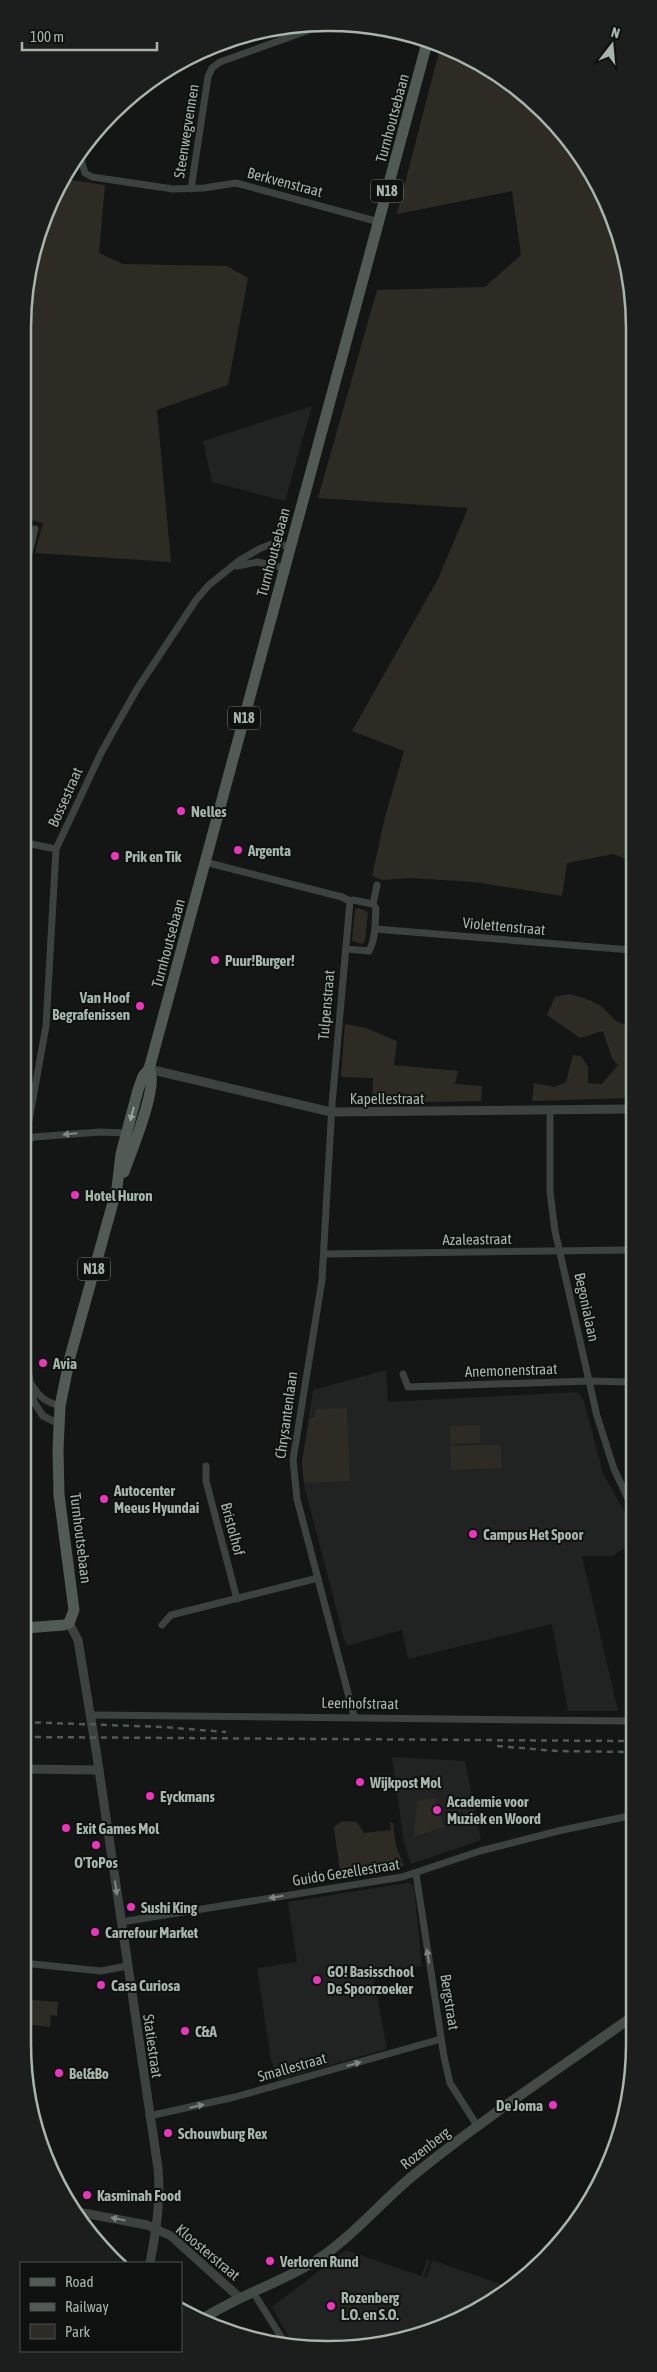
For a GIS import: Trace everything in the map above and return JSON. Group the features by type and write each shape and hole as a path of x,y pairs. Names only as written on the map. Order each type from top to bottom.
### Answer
{"main road":[{"name":"Turnhoutsebaan","path":"69,1623 74,1610 60,1495 59,1424 60,1406 69,1364 116,1188 127,1133 141,1080 149,1069 426,48"},
{"name":"Turnhoutsebaan","path":"116,1188 120,1183 134,1145 148,1098 152,1078 149,1069"},
{"path":"31,1628 60,1626 69,1623"},
{"name":"Rozenberg","path":"209,2315 326,2254 365,2221 413,2175 626,2021"}],"street":[{"name":"Steenwegvennen","path":"191,189 208,76 212,68 220,62 302,33"},
{"name":"Berkvenstraat","path":"82,162 85,173 92,177 146,186 191,189 236,183 379,222"},
{"path":"31,545 35,529"},
{"name":"Bossestraat","path":"31,1113 46,1026 56,849 89,775 137,690 196,600 209,586 240,560 261,548 274,543 291,547"},
{"path":"234,566 257,562 285,568"},
{"path":"31,844 56,849"},
{"path":"205,862 342,897 350,901 373,904"},
{"path":"346,949 369,952 373,944 376,908 373,904 377,885"},
{"name":"Tulpenstraat","path":"332,1112 346,949 344,943 350,901"},
{"name":"Violettenstraat","path":"375,929 626,950"},
{"name":"Kapellestraat","path":"149,1069 332,1112 626,1109"},
{"name":"Begonialaan","path":"550,1110 550,1192 560,1251 589,1382 607,1450 626,1494"},
{"name":"Chrysantenlaan","path":"332,1112 322,1280 293,1460 297,1499 354,1716"},
{"path":"31,1139 34,1137 100,1132 127,1133"},
{"name":"Azaleastraat","path":"324,1254 626,1250"},
{"name":"Anemonenstraat","path":"403,1374 408,1387 626,1382"},
{"path":"31,1381 34,1402 43,1416 59,1424"},
{"path":"32,1385 38,1396 47,1402 60,1406"},
{"name":"Bristolhof","path":"206,1466 206,1482 237,1598"},
{"path":"162,1625 171,1616 318,1578"},
{"path":"69,1623 78,1640 90,1715"},
{"name":"Leenhofstraat","path":"90,1715 354,1716 626,1721"},
{"name":"Statiestraat","path":"90,1715 159,2182 157,2229 150,2262"},
{"path":"31,1769 99,1770"},
{"name":"Guido Gezellestraat","path":"121,1922 416,1874 427,1867 480,1851 558,1831 626,1817"},
{"name":"Bergstraat","path":"416,1874 450,2083 478,2127"},
{"path":"31,1964 101,1971 128,1966"},
{"name":"Smallestraat","path":"149,2116 235,2097 442,2039"},
{"name":"Kloosterstraat","path":"84,2213 147,2225 157,2229 179,2242 240,2298"},
{"name":"Kloosterstraat","path":"253,2292 281,2337"}],"shaded area":[{"path":"312,406 285,501 212,482 203,441"},
{"name":"Campus Het Spoor","path":"386,1370 388,1402 577,1392 583,1398 603,1473 626,1515 626,1547 612,1556 582,1556 618,1711 568,1711 552,1624 408,1659 402,1630 346,1646 304,1485 302,1462 313,1390"},
{"name":"Academie voor Muziek en Woord","path":"392,1757 465,1761 481,1840 411,1864 404,1843"},
{"name":"GO! Basisschool De Spoorzoeker","path":"407,1883 414,1887 422,1966 373,1974 387,2049 278,2080 271,2060 257,1968 297,1962 288,1902"},
{"path":"346,2250 421,2276 427,2259 430,2260 424,2277 426,2278 432,2261 435,2261 502,2285 460,2310 424,2325 386,2335 348,2340 328,2341 289,2338 272,2307"}],"green space":[{"path":"439,53 494,81 539,118 576,163 586,180 603,215 616,252 623,290 626,328 626,859 613,854 567,863 562,896 475,882 410,878 383,880 372,876 385,817 404,751 352,731 438,579 468,508 318,498 377,290 485,287 521,255 512,191 397,214"},
{"path":"71,180 105,185 99,253 123,264 227,266 248,278 228,385 157,410 171,562 35,553 43,523 31,520 32,309 41,252 54,215"},
{"path":"358,908 368,912 365,941 363,944 352,941 355,910"},
{"path":"569,994 595,1002 618,1022 626,1025 626,1098 532,1101 534,1083 554,1087 566,1082 573,1055 581,1056 588,1067 588,1083 602,1084 618,1065 612,1058 603,1031 580,1038 547,1015 555,997"},
{"path":"345,1024 366,1028 397,1041 394,1065 458,1071 455,1084 482,1086 481,1101 372,1103 373,1078 341,1077"},
{"path":"347,1408 350,1481 304,1483 302,1462 309,1419 315,1417 316,1409"},
{"path":"480,1425 480,1443 450,1444 450,1426"},
{"path":"500,1445 502,1468 451,1470 450,1446"},
{"path":"435,1798 444,1827 414,1837 417,1801"},
{"path":"342,1821 357,1822 364,1833 391,1830 390,1822 393,1823 396,1846 404,1866 387,1872 341,1879 334,1827"},
{"path":"31,2000 58,2002 57,2016 51,2015 50,2027 31,2025"}],"railway":[{"path":"31,1722 163,1727 226,1732"},
{"path":"31,1737 626,1741"},
{"path":"497,1746 557,1751 626,1752"}],"place":[{"name":"Nelles","path":"181,811"},
{"name":"Argenta","path":"238,850"},
{"name":"Prik en Tik","path":"115,856"},
{"name":"Puur!Burger!","path":"215,960"},
{"name":"Van Hoof Begrafenissen","path":"140,1006"},
{"name":"Hotel Huron","path":"75,1195"},
{"name":"Avia","path":"43,1363"},
{"name":"Autocenter Meeus Hyundai","path":"104,1499"},
{"name":"Campus Het Spoor","path":"473,1534"},
{"name":"Wijkpost Mol","path":"360,1782"},
{"name":"Eyckmans","path":"150,1796"},
{"name":"Academie voor Muziek en Woord","path":"437,1810"},
{"name":"Exit Games Mol","path":"66,1828"},
{"name":"O'ToPos","path":"96,1845"},
{"name":"Sushi King","path":"131,1907"},
{"name":"Carrefour Market","path":"95,1932"},
{"name":"GO! Basisschool De Spoorzoeker","path":"317,1980"},
{"name":"Casa Curiosa","path":"101,1985"},
{"name":"C&A","path":"185,2031"},
{"name":"Bel&Bo","path":"59,2073"},
{"name":"De Joma","path":"553,2105"},
{"name":"Schouwburg Rex","path":"168,2133"},
{"name":"Kasminah Food","path":"87,2195"},
{"name":"Verloren Rund","path":"270,2261"},
{"name":"Rozenberg L.O. en S.O.","path":"331,2306"}]}
